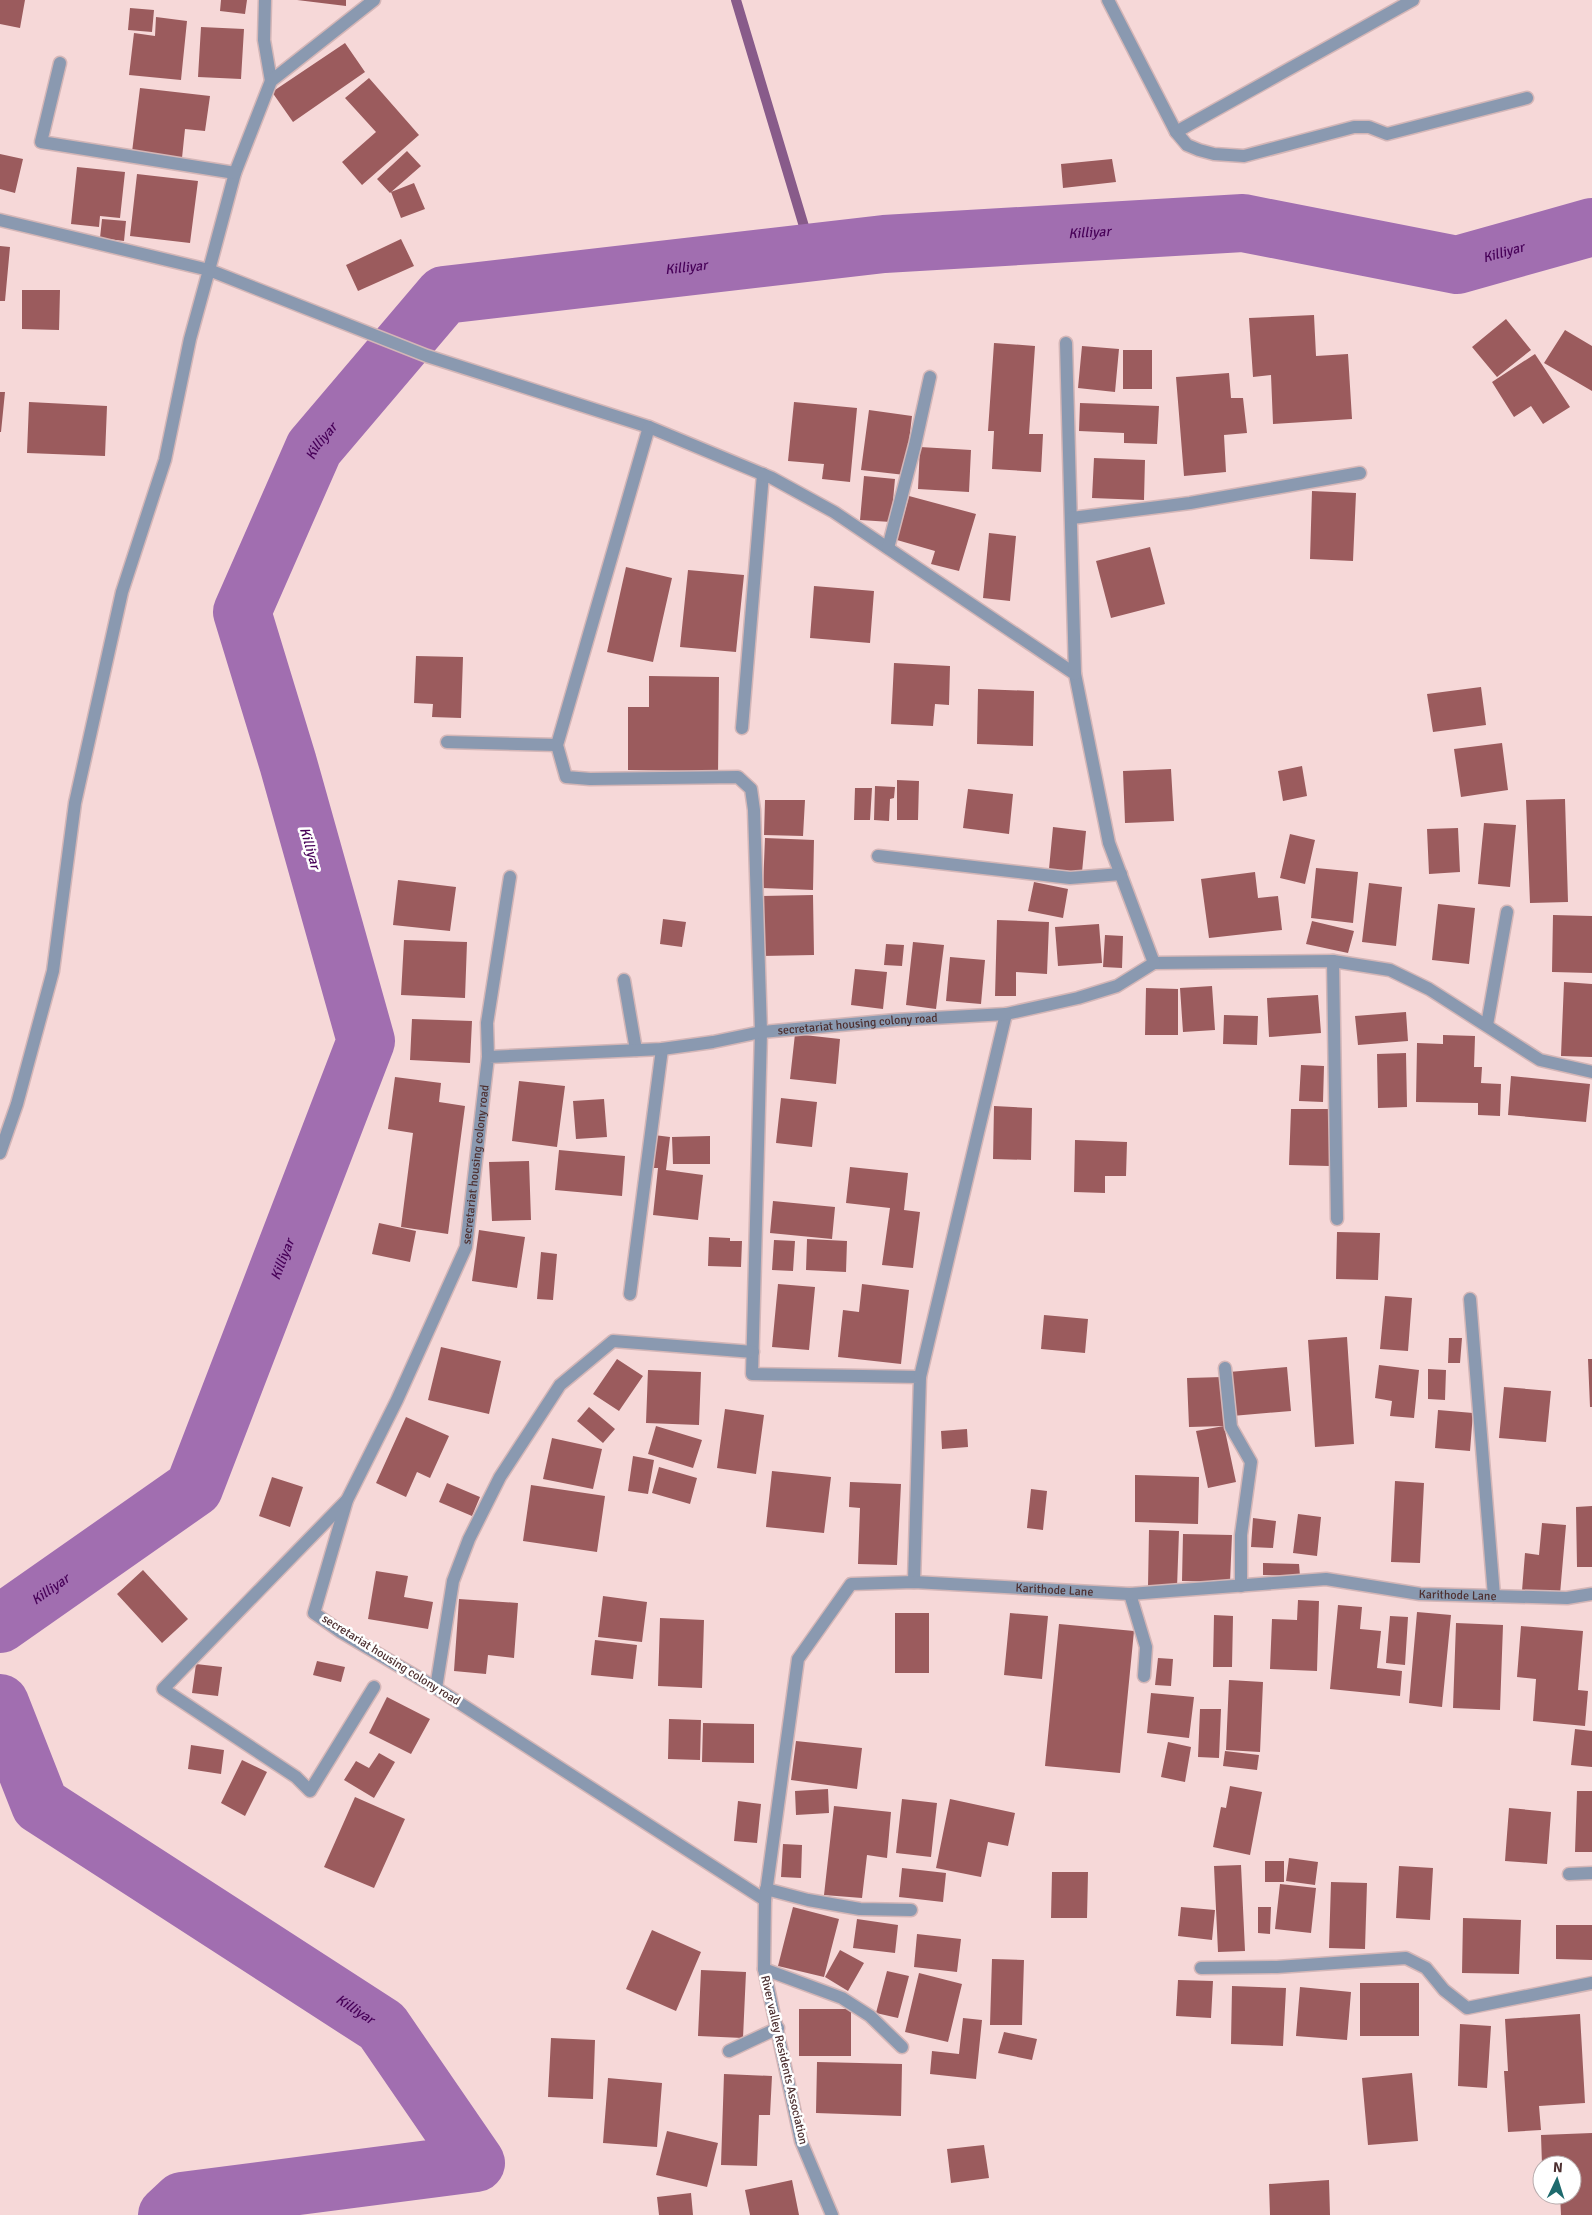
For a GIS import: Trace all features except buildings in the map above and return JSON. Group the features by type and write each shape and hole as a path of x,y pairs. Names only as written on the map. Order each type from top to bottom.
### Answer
{"street":[{"path":"265,0 264,40 271,81"},
{"path":"0,1153 17,1104 53,971 75,803 122,592 165,460 190,339 235,173 271,81 374,0"},
{"path":"1108,0 1176,132 1187,145 1214,154 1244,156 1354,127 1369,128 1387,134 1527,98"},
{"path":"1176,132 1413,0"},
{"path":"60,63 41,142 235,173"},
{"path":"0,220 209,270 427,356 648,427 763,474 834,512 1075,674"},
{"path":"1066,343 1075,674 1109,843 1154,962 1333,961 1390,970 1429,989 1540,1060 1592,1072"},
{"path":"888,548 916,445 930,377"},
{"path":"648,427 557,745 566,778 738,777 751,789 754,810 761,1032 752,1374 920,1377"},
{"path":"1072,518 1190,502 1360,473"},
{"path":"742,728 763,474"},
{"path":"448,742 557,745"},
{"path":"878,856 1070,878 1121,874"},
{"path":"488,1057 487,1023 510,877"},
{"path":"1487,1025 1507,912"},
{"path":"1333,961 1337,1219"},
{"name":"secretariat housing colony road","path":"911,1910 860,1909 766,1895 574,1778 436,1688 341,1632 314,1613 345,1514 347,1500 397,1400 466,1247 488,1057 662,1049 713,1042 761,1032 896,1020 1006,1014 1078,998 1117,986 1154,962"},
{"path":"624,980 636,1050"},
{"path":"914,1582 920,1377 1006,1014"},
{"path":"630,1294 662,1049"},
{"path":"1470,1299 1494,1596"},
{"path":"436,1688 453,1581 469,1539 500,1477 560,1385 613,1341 753,1352"},
{"path":"1225,1368 1231,1427 1251,1462 1242,1534 1241,1586"},
{"path":"347,1500 163,1688 296,1778 310,1790 374,1688"},
{"name":"Karithode Lane","path":"766,1895 798,1659 851,1584 914,1582 1130,1594 1326,1580 1420,1594 1567,1598 1592,1594"},
{"path":"1130,1594 1146,1646 1144,1676"},
{"path":"1570,1874 1592,1873"},
{"name":"River valley Residents Association","path":"766,1895 764,1969 801,2141 832,2215"},
{"path":"1201,1968 1277,1967 1406,1958 1426,1968 1444,1990 1467,2008 1592,1983"},
{"path":"764,1969 842,1998 870,2016 902,2047"},
{"path":"729,2051 778,2028"}],"waterway":[{"path":"736,0 812,253"},
{"name":"Killiyar","path":"0,1624 194,1488 366,1041 288,763 242,612 314,448 444,295 884,244 1243,223 1457,265 1592,227"},
{"name":"Killiyar","path":"0,1703 40,1805 382,2026 476,2163 182,2201 167,2215"}]}
